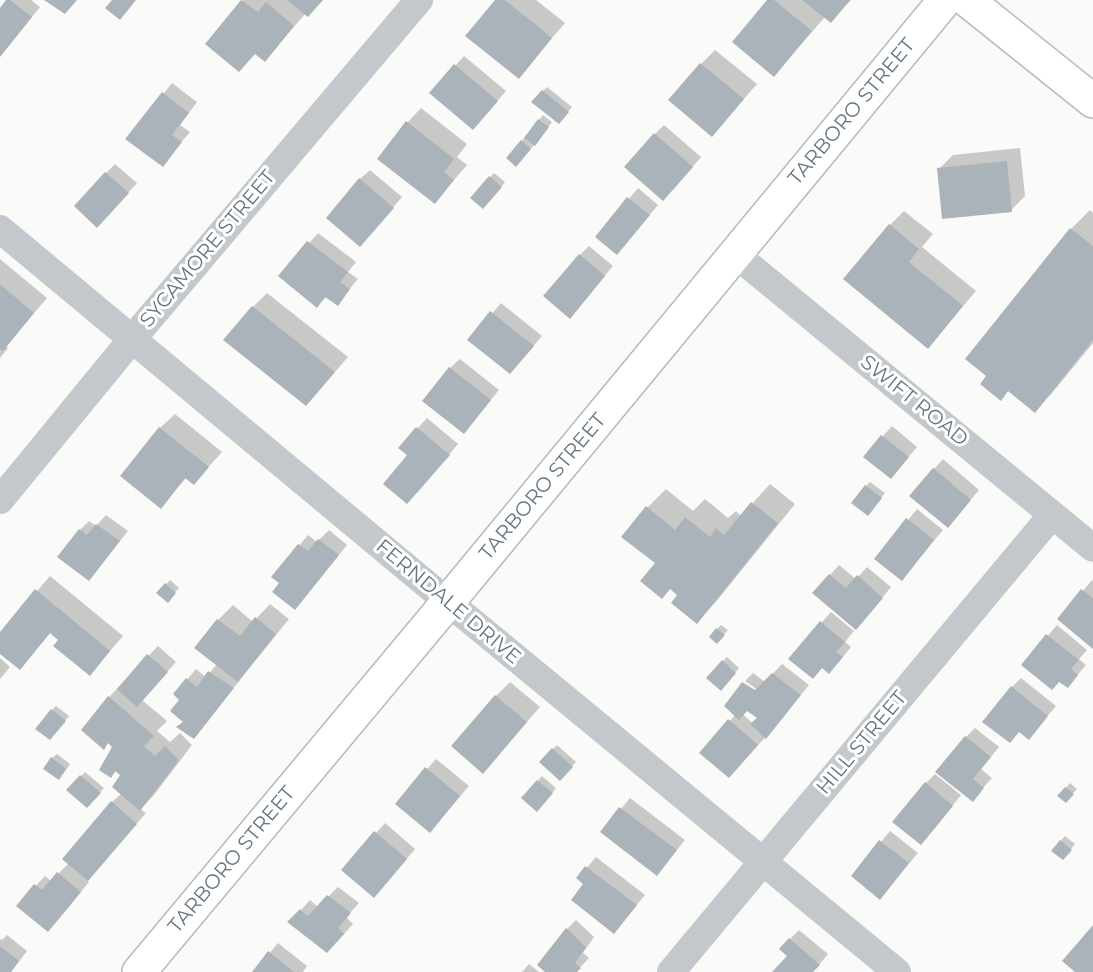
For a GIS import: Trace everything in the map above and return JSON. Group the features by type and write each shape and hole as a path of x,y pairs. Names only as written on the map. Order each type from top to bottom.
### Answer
{"street":[{"name":"SYCAMORE STREET","path":"0,500 133,338 419,0"},
{"name":"TARBORO STREET","path":"139,972 945,0"},
{"path":"967,0 1093,101"},
{"name":"FERNDALE DRIVE","path":"0,229 897,972"},
{"name":"SWIFT ROAD","path":"735,254 1093,548"},
{"name":"HILL STREET","path":"671,972 1052,515"}],"building":[{"path":"6,0 10,0 32,17 0,57 0,8"},
{"path":"44,0 77,0 65,14"},
{"path":"112,0 136,0 120,20 105,8"},
{"path":"241,0 258,12 266,2 294,26 265,62 255,54 239,72 205,44"},
{"path":"287,0 323,0 308,17"},
{"path":"495,0 505,0 552,38 519,79 465,36"},
{"path":"767,0 774,0 812,31 774,77 732,42"},
{"path":"802,0 850,0 831,23"},
{"path":"700,63 744,99 712,137 668,100"},
{"path":"454,64 498,101 473,130 429,93"},
{"path":"542,90 569,112 559,124 531,102"},
{"path":"162,92 189,113 172,135 182,142 163,167 125,139"},
{"path":"538,119 549,127 535,146 524,138"},
{"path":"406,121 454,159 444,172 454,180 435,204 377,159"},
{"path":"654,133 693,167 663,201 624,167"},
{"path":"521,140 531,149 516,167 506,158"},
{"path":"1007,161 1012,212 942,219 937,168"},
{"path":"105,172 129,193 97,228 74,206"},
{"path":"489,176 502,187 483,209 470,198"},
{"path":"359,178 394,208 360,247 326,218"},
{"path":"627,197 650,215 617,255 595,237"},
{"path":"889,224 919,249 909,262 963,306 928,349 843,279"},
{"path":"1070,228 1093,246 1093,340 1035,413 1008,391 1001,401 980,384 986,376 965,359"},
{"path":"307,241 348,272 340,282 350,289 338,306 325,297 317,308 278,276"},
{"path":"579,254 605,276 570,319 543,296"},
{"path":"0,284 34,313 3,351 0,349"},
{"path":"252,306 335,372 306,406 223,340"},
{"path":"490,311 534,346 510,374 467,340"},
{"path":"449,367 491,400 464,434 422,401"},
{"path":"159,427 209,467 194,485 185,478 161,509 120,476"},
{"path":"416,427 450,455 407,504 383,484 407,455 398,448"},
{"path":"881,435 909,457 891,479 863,457"},
{"path":"933,468 971,500 948,528 909,496"},
{"path":"865,485 882,498 868,516 851,503"},
{"path":"751,502 778,523 697,624 671,603 677,595 670,589 662,599 640,581 655,563 621,537 646,506 675,530 685,517 710,537 716,528 724,535"},
{"path":"906,518 934,540 902,581 874,559"},
{"path":"96,524 120,541 89,581 57,557 79,529 87,535"},
{"path":"318,539 339,555 295,610 272,592 279,583 271,577 298,544 308,551"},
{"path":"829,574 846,588 857,575 883,598 856,630 812,593"},
{"path":"165,583 176,593 168,603 156,593"},
{"path":"35,589 110,651 90,676 53,646 58,640 50,633 20,670 0,654 0,632"},
{"path":"1081,589 1093,598 1093,649 1057,619"},
{"path":"255,617 276,634 238,682 194,648 217,619 240,636"},
{"path":"820,621 845,642 836,652 843,657 829,674 822,668 813,679 788,659"},
{"path":"716,628 725,635 717,644 709,637"},
{"path":"1046,634 1079,660 1071,669 1078,675 1068,688 1059,682 1052,690 1021,665"},
{"path":"147,654 168,672 137,707 117,689"},
{"path":"722,660 736,673 721,691 706,678"},
{"path":"208,671 234,688 194,739 176,727 183,722 170,711 179,700 173,694 186,678 197,687"},
{"path":"772,673 801,695 766,739 750,724 757,718 747,711 739,720 724,706 742,682 755,690"},
{"path":"1011,686 1048,716 1029,740 1019,732 1010,743 982,722"},
{"path":"495,695 527,722 483,774 451,746"},
{"path":"108,696 154,736 144,746 155,756 165,746 179,760 140,811 112,787 120,775 115,771 111,778 99,770 112,747 108,743 104,750 81,730"},
{"path":"51,709 66,721 50,740 35,729"},
{"path":"728,719 758,745 729,778 699,753"},
{"path":"965,736 991,757 973,779 984,788 973,802 935,772"},
{"path":"552,748 573,767 560,781 539,762"},
{"path":"51,757 66,769 59,780 43,769"},
{"path":"425,767 460,796 430,833 395,804"},
{"path":"80,775 101,793 87,808 66,790"},
{"path":"537,780 553,793 537,812 521,798"},
{"path":"925,782 953,806 921,845 892,822"},
{"path":"1065,787 1074,794 1066,803 1057,796"},
{"path":"111,801 137,824 88,881 62,859"},
{"path":"619,807 677,850 657,876 600,832"},
{"path":"374,831 407,859 374,898 341,870"},
{"path":"879,840 909,863 880,900 851,876"},
{"path":"1060,840 1072,850 1063,860 1051,851"},
{"path":"585,866 637,905 614,934 571,900 583,884 576,878"},
{"path":"57,872 81,892 48,932 16,906 34,884 42,890"},
{"path":"327,895 351,913 338,928 344,934 327,953 287,922 300,909 308,916"},
{"path":"1093,925 1093,972 1075,972 1062,961"},
{"path":"566,928 586,947 575,963 581,968 577,972 545,972 537,965"},
{"path":"789,938 820,965 813,972 772,972 787,956 779,949"},
{"path":"0,946 19,961 11,972 0,972"},
{"path":"268,951 294,972 252,972"}]}
